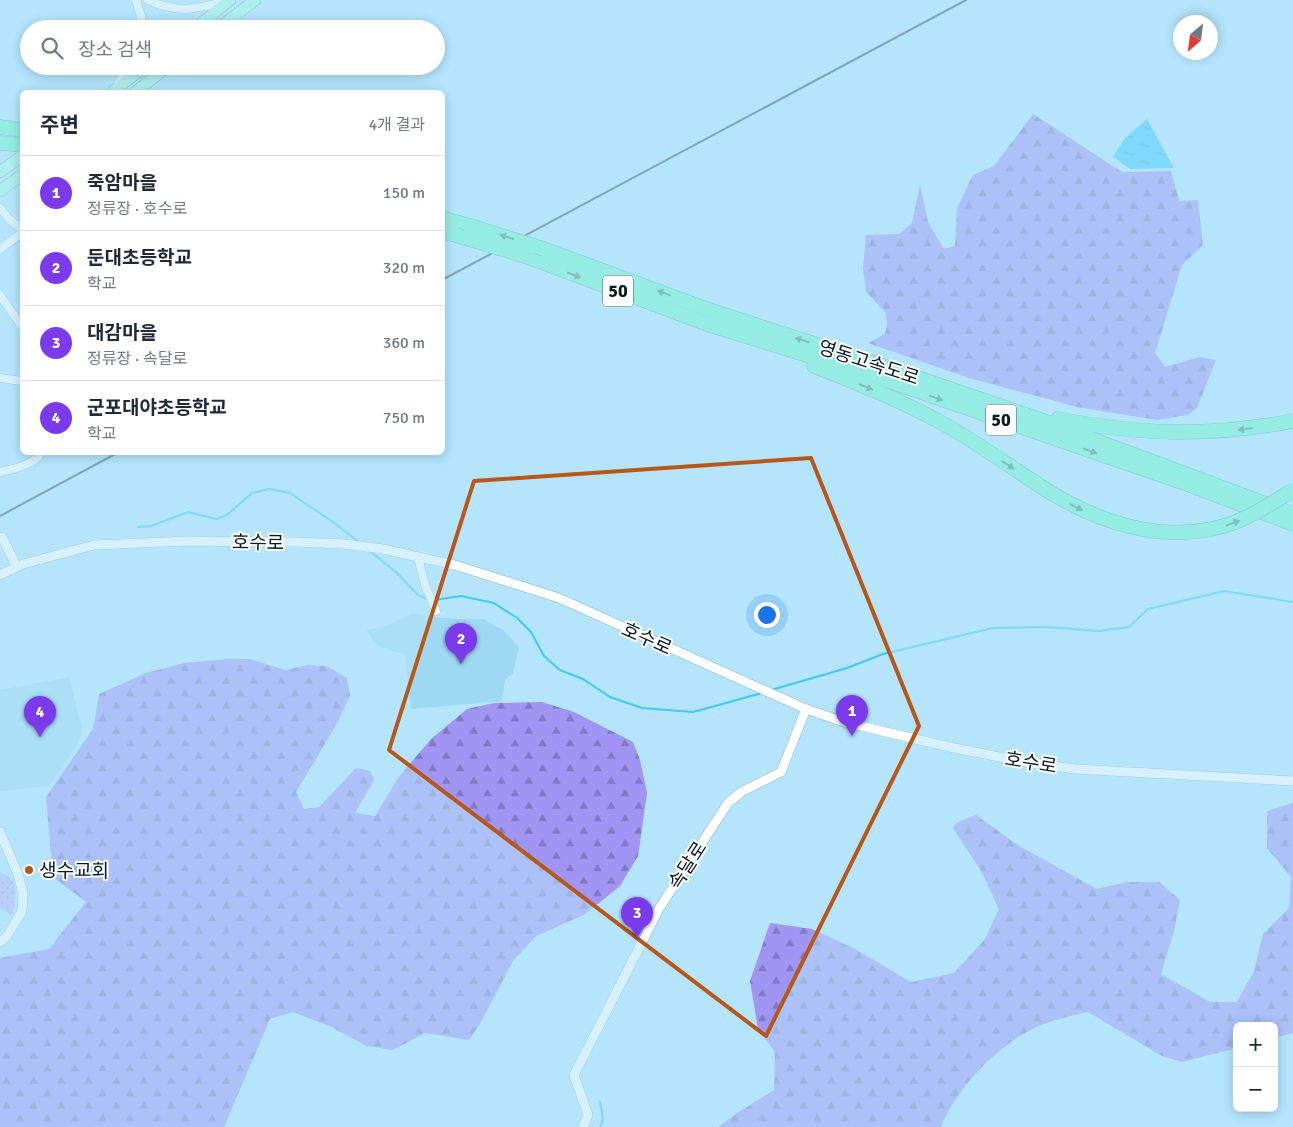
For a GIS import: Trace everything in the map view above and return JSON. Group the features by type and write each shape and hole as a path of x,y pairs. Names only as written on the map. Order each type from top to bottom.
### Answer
{"highway":[{"path":"0,127 20,130"},
{"path":"0,143 20,145"},
{"name":"영동고속도로","path":"445,219 544,249 709,310 1015,410 1293,514"},
{"name":"영동고속도로","path":"449,234 528,257 707,324 874,376 1187,484 1293,524"},
{"path":"707,324 847,379 922,413 974,442 1073,506 1100,518 1128,526 1170,532 1203,530 1227,525 1256,513 1293,490"},
{"path":"1015,410 1109,428 1152,432 1194,433 1230,431 1293,421"}],"main road":[{"path":"205,20 229,0"},
{"path":"229,20 255,0"},
{"path":"116,90 135,75"},
{"path":"138,90 157,75"},
{"path":"0,172 20,157"},
{"path":"0,192 20,177"}],"street":[{"path":"136,0 142,20"},
{"path":"148,0 162,7 185,10 229,0"},
{"path":"114,90 123,75"},
{"path":"0,208 20,229"},
{"path":"0,249 20,233"},
{"path":"0,294 20,324"},
{"path":"0,378 20,381"},
{"path":"0,472 16,469 36,459 39,455"},
{"path":"2,537 17,567"},
{"name":"호수로","path":"0,575 17,567 94,545 188,541 344,544 383,549 458,566 560,598 794,704 844,722 945,746 1029,763 1075,769 1293,781"},
{"path":"418,557 425,585 436,611"},
{"name":"속달로","path":"583,1127 588,1115 574,1075 660,907 728,803 741,792 781,772 806,709"},
{"path":"0,832 18,874 23,893 22,911 7,936 0,942"}],"highlighted area":[{"path":"811,458 919,726 766,1036 389,750 474,481"}],"shaded area":[{"path":"413,613 442,618 483,619 503,630 519,647 513,673 505,680 502,701 411,709 405,655 378,646 366,630 383,627"},
{"path":"70,677 82,732 78,743 64,766 48,786 0,791 0,690"},
{"path":"0,872 10,878 15,887 12,915 0,908"}],"green space":[{"path":"1033,114 1122,172 1171,171 1179,201 1198,200 1203,245 1182,265 1155,353 1165,367 1200,357 1216,360 1197,408 1188,415 1157,420 1077,407 969,378 868,343 885,334 887,325 886,313 866,292 863,269 866,235 899,234 912,223 920,184 928,222 944,249 955,246 957,208 973,175 994,166"},
{"path":"250,659 285,670 308,665 326,666 347,678 350,696 335,727 296,792 304,809 319,807 356,768 370,771 374,780 355,813 375,816 398,778 431,739 467,709 494,703 542,702 574,712 633,742 640,760 647,793 638,856 620,886 584,915 536,936 513,961 481,1022 469,1040 425,1033 393,1050 367,1046 331,1027 293,1012 270,1019 224,1127 0,1127 0,958 49,949 86,902 53,877 46,797 93,729 99,694 146,673 184,663"},
{"path":"1293,803 1293,1033 1278,1037 1278,1022 1233,1022 1233,1049 1182,1062 1162,1056 1088,1012 1042,1025 1027,1032 1001,1050 976,1073 956,1099 941,1127 718,1127 774,1090 775,1052 758,1029 750,981 770,923 812,929 855,949 911,982 954,973 985,939 999,909 980,869 953,828 956,823 976,815 1019,846 1097,889 1126,882 1159,882 1180,900 1174,931 1161,974 1210,1002 1237,1002 1254,971 1263,934 1289,908 1291,877 1267,848 1267,811"}],"water":[{"path":"1147,119 1174,168 1130,169 1113,157 1124,139"}],"waterway":[{"path":"138,527 151,526 188,512 217,519 228,514 252,493 269,489 290,493 359,542"},
{"path":"370,551 397,573 417,594 429,600"},
{"path":"771,690 847,668 883,654 993,628 1047,627 1099,631 1129,627 1148,609 1224,591 1293,602"},
{"path":"434,600 461,596 494,603 517,618 531,632 544,656 560,670 583,679 610,697 642,708 693,712 762,693"},
{"path":"600,1101 603,1120 600,1127"}],"railway":[{"path":"445,278 966,0"},
{"path":"0,516 113,455"}],"place":[{"name":"둔대초등학교","path":"461,664"},
{"name":"죽암마을","path":"852,736"},
{"name":"군포대야초등학교","path":"40,737"},
{"name":"생수교회","path":"29,870"},
{"name":"대감마을","path":"637,938"}]}
